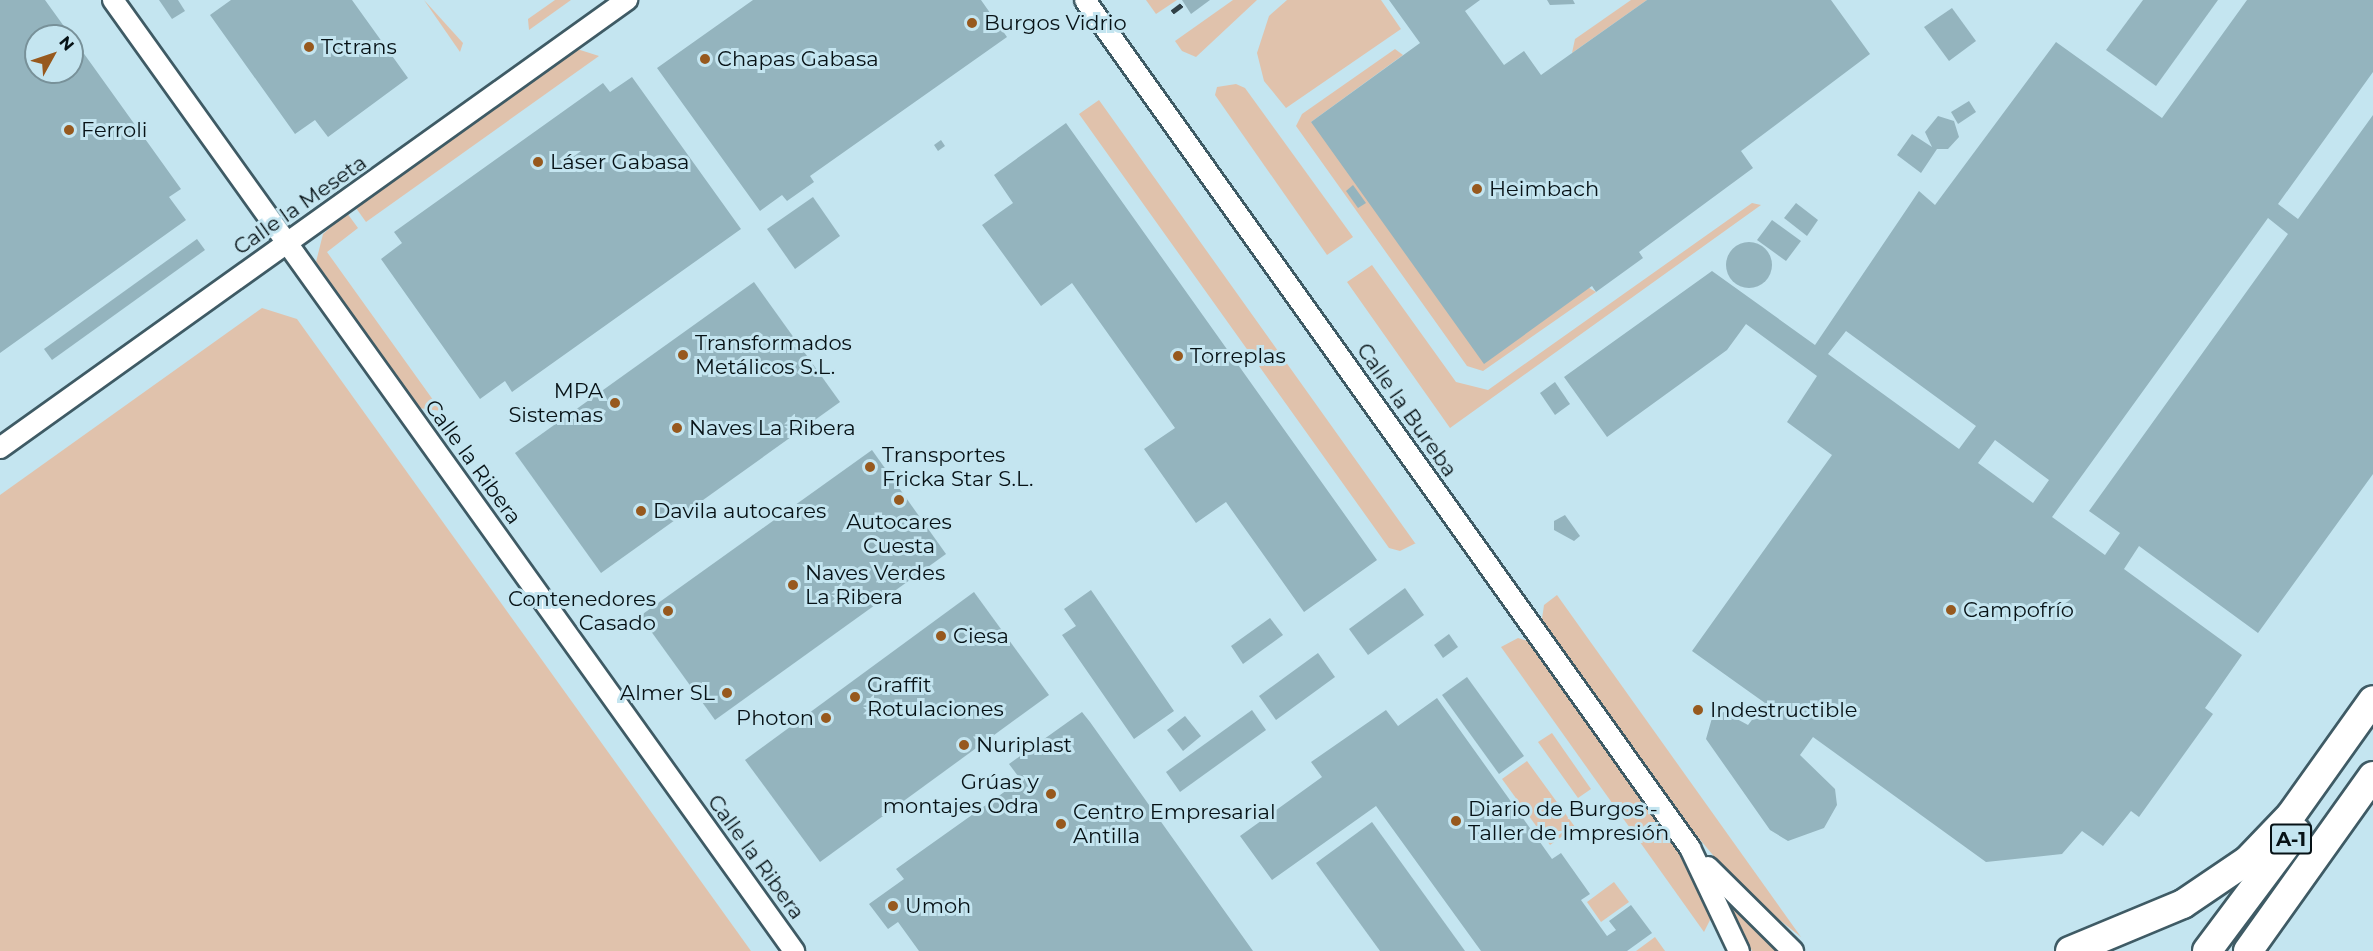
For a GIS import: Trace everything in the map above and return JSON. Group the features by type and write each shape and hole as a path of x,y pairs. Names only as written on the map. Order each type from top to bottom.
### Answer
{"highway":[{"path":"2070,951 2183,904 2248,860 2290,815 2373,700"},
{"name":"A-1","path":"2206,951 2373,726"},
{"name":"A-1","path":"2248,951 2373,776"}],"street":[{"name":"Calle la Ribera","path":"113,0 794,951"},
{"name":"Calle la Meseta","path":"0,448 627,0"},
{"name":"Calle la Bureba","path":"1085,0 1690,848 1793,951"},
{"name":"Calle la Bureba","path":"1690,848 1739,951"}],"shaded area":[{"path":"424,0 463,43 460,52"},
{"path":"555,0 571,0 529,30 528,19"},
{"path":"1146,0 1177,0 1156,14"},
{"path":"1233,0 1257,0 1196,57 1182,51 1175,41"},
{"path":"1287,0 1381,0 1401,29 1286,108 1264,81 1257,53 1269,16"},
{"path":"1631,0 1647,0 1572,53 1575,39"},
{"path":"577,49 599,56 366,222 356,208"},
{"path":"1395,49 1403,55 1311,122 1596,292 1483,371 1467,366 1296,126 1302,114"},
{"path":"1236,84 1245,88 1353,237 1327,255 1215,95 1217,87"},
{"path":"1099,100 1416,543 1400,551 1389,548 1079,114"},
{"path":"1752,203 1761,205 1450,428 1347,282 1372,265 1456,382 1488,390"},
{"path":"347,213 358,228 327,252 441,411 419,408 316,262 323,234"},
{"path":"262,308 297,319 751,951 0,951 0,495"},
{"path":"1557,595 1801,937 1742,890 1682,818 1542,619 1544,605"},
{"path":"1518,638 1531,642 1684,853 1713,914 1704,932 1501,647"},
{"path":"1552,733 1591,789 1578,798 1538,742"},
{"path":"1527,761 1575,827 1550,845 1502,779"},
{"path":"1614,882 1629,902 1601,922 1587,902"},
{"path":"1728,901 1779,951 1752,951"},
{"path":"1655,937 1665,951 1636,951"}],"building":[{"name":"Ferroli","path":"0,0 45,0 62,24 24,24 24,84 84,84 84,54 181,189 169,197 186,220 0,353"},
{"path":"159,0 178,0 185,11 172,19"},
{"name":"Tctrans","path":"231,0 352,0 408,78 328,137 315,120 295,134 210,15"},
{"path":"753,0 981,0 1007,37 810,176 814,182 787,201 782,195 760,211 657,68"},
{"path":"1182,0 1210,0 1191,14"},
{"path":"1389,0 1480,0 1465,11 1504,65 1524,51 1541,75 1647,0 1831,0 1870,54 1741,151 1753,168 1639,252 1643,258 1596,292 1592,286 1484,364 1311,122 1420,43"},
{"path":"1547,0 1573,0 1575,4 1550,5"},
{"path":"2143,0 2218,0 2156,86 2106,50"},
{"path":"2247,0 2373,0 2373,72 2278,204 2298,219 2373,115 2373,474 2258,633 2139,546 2124,569 2242,655 2205,708 2213,714 2139,817 2131,811 2103,846 2082,831 2062,854 1986,862 1813,737 1800,755 1835,789 1837,805 1824,828 1788,841 1770,830 1706,739 1712,718 1724,712 1748,725 1765,703 1692,651 1832,455 1787,422 1817,376 1746,324 1727,350 1607,437 1564,377 1712,271 1815,345 1919,191 1935,205 2056,42 2162,118","holes":["2268,218 2288,234 2089,511 2120,533 2105,555 2052,517","1846,331 1976,426 1959,449 1828,354","1995,440 2049,480 2033,503 1978,463"]},
{"path":"1952,8 1976,41 1949,61 1924,27"},
{"path":"632,77 741,229 512,392 505,381 480,399 381,259 402,243 394,232 603,83 610,92"},
{"path":"1969,101 1976,112 1958,124 1951,112"},
{"path":"1938,116 1954,121 1959,137 1948,149 1937,149 1921,173 1897,155 1912,134 1932,147 1925,132"},
{"name":"Torreplas","path":"1066,123 1377,560 1304,612 1226,502 1196,523 1144,449 1175,428 1072,283 1041,306 982,225 1013,203 994,175"},
{"path":"941,140 945,146 938,151 934,145"},
{"path":"1353,185 1366,203 1358,208 1346,191"},
{"path":"813,197 840,236 795,269 767,229"},
{"path":"1796,203 1818,220 1807,236 1784,218"},
{"path":"1772,220 1801,241 1786,261 1757,240"},
{"path":"197,239 205,250 52,360 44,349"},
{"path":"1749,242 1765,249 1772,265 1765,281 1749,288 1733,281 1726,265 1733,249"},
{"name":"Naves La Ribera","path":"754,282 840,402 601,573 515,453"},
{"path":"1555,382 1570,404 1555,415 1540,393"},
{"name":"Naves Verdes La Ribera","path":"872,450 946,554 715,720 640,616"},
{"path":"1565,515 1580,536 1574,541 1554,530 1554,521"},
{"path":"1405,588 1424,615 1368,655 1349,629"},
{"path":"1091,590 1174,711 1134,739 1062,635 1076,626 1064,609"},
{"name":"Naves Verdes La Ribera","path":"974,592 1049,695 820,862 745,760"},
{"path":"1270,618 1283,635 1243,664 1231,646"},
{"path":"1449,634 1458,647 1443,658 1434,645"},
{"path":"1318,653 1335,677 1276,720 1259,696"},
{"path":"1467,677 1524,756 1499,774 1442,695"},
{"name":"Diario de Burgos - Taller de Impresión","path":"1437,698 1552,859 1561,853 1590,894 1581,900 1607,936 1616,930 1609,921 1631,905 1652,933 1627,951 1481,951 1376,806 1272,880 1240,836 1322,777 1311,762 1386,710 1398,726"},
{"path":"1252,710 1266,730 1180,792 1166,772"},
{"name":"Centro Empresarial Antilla","path":"1082,712 1253,951 919,951 898,922 888,929 869,904 904,879 896,869 1021,780 1009,764"},
{"path":"1185,716 1201,736 1183,751 1167,730"},
{"path":"1372,822 1465,951 1380,951 1316,863"}],"railway":[{"path":"1172,12 1184,3"}],"place":[{"name":"Burgos Vidrio","path":"972,23"},
{"name":"Tctrans","path":"309,47"},
{"name":"Chapas Gabasa","path":"705,59"},
{"name":"Ferroli","path":"69,130"},
{"name":"Láser Gabasa","path":"538,162"},
{"name":"Heimbach","path":"1477,189"},
{"name":"Transformados Metálicos S.L.","path":"683,355"},
{"name":"Torreplas","path":"1178,356"},
{"name":"MPA Sistemas","path":"615,403"},
{"name":"Naves La Ribera","path":"677,428"},
{"name":"Transportes Fricka Star S.L.","path":"870,467"},
{"name":"Autocares Cuesta","path":"899,500"},
{"name":"Davila autocares","path":"641,511"},
{"name":"Naves Verdes La Ribera","path":"793,585"},
{"name":"Campofrío","path":"1951,610"},
{"name":"Contenedores Casado","path":"668,611"},
{"name":"Ciesa","path":"941,636"},
{"name":"Almer SL","path":"727,693"},
{"name":"Graffit Rotulaciones","path":"855,697"},
{"name":"Indestructible","path":"1698,710"},
{"name":"Photon","path":"826,718"},
{"name":"Nuriplast","path":"964,745"},
{"name":"Grúas y montajes Odra","path":"1051,794"},
{"name":"Diario de Burgos - Taller de Impresión","path":"1456,821"},
{"name":"Centro Empresarial Antilla","path":"1061,824"},
{"name":"Umoh","path":"893,906"}]}
